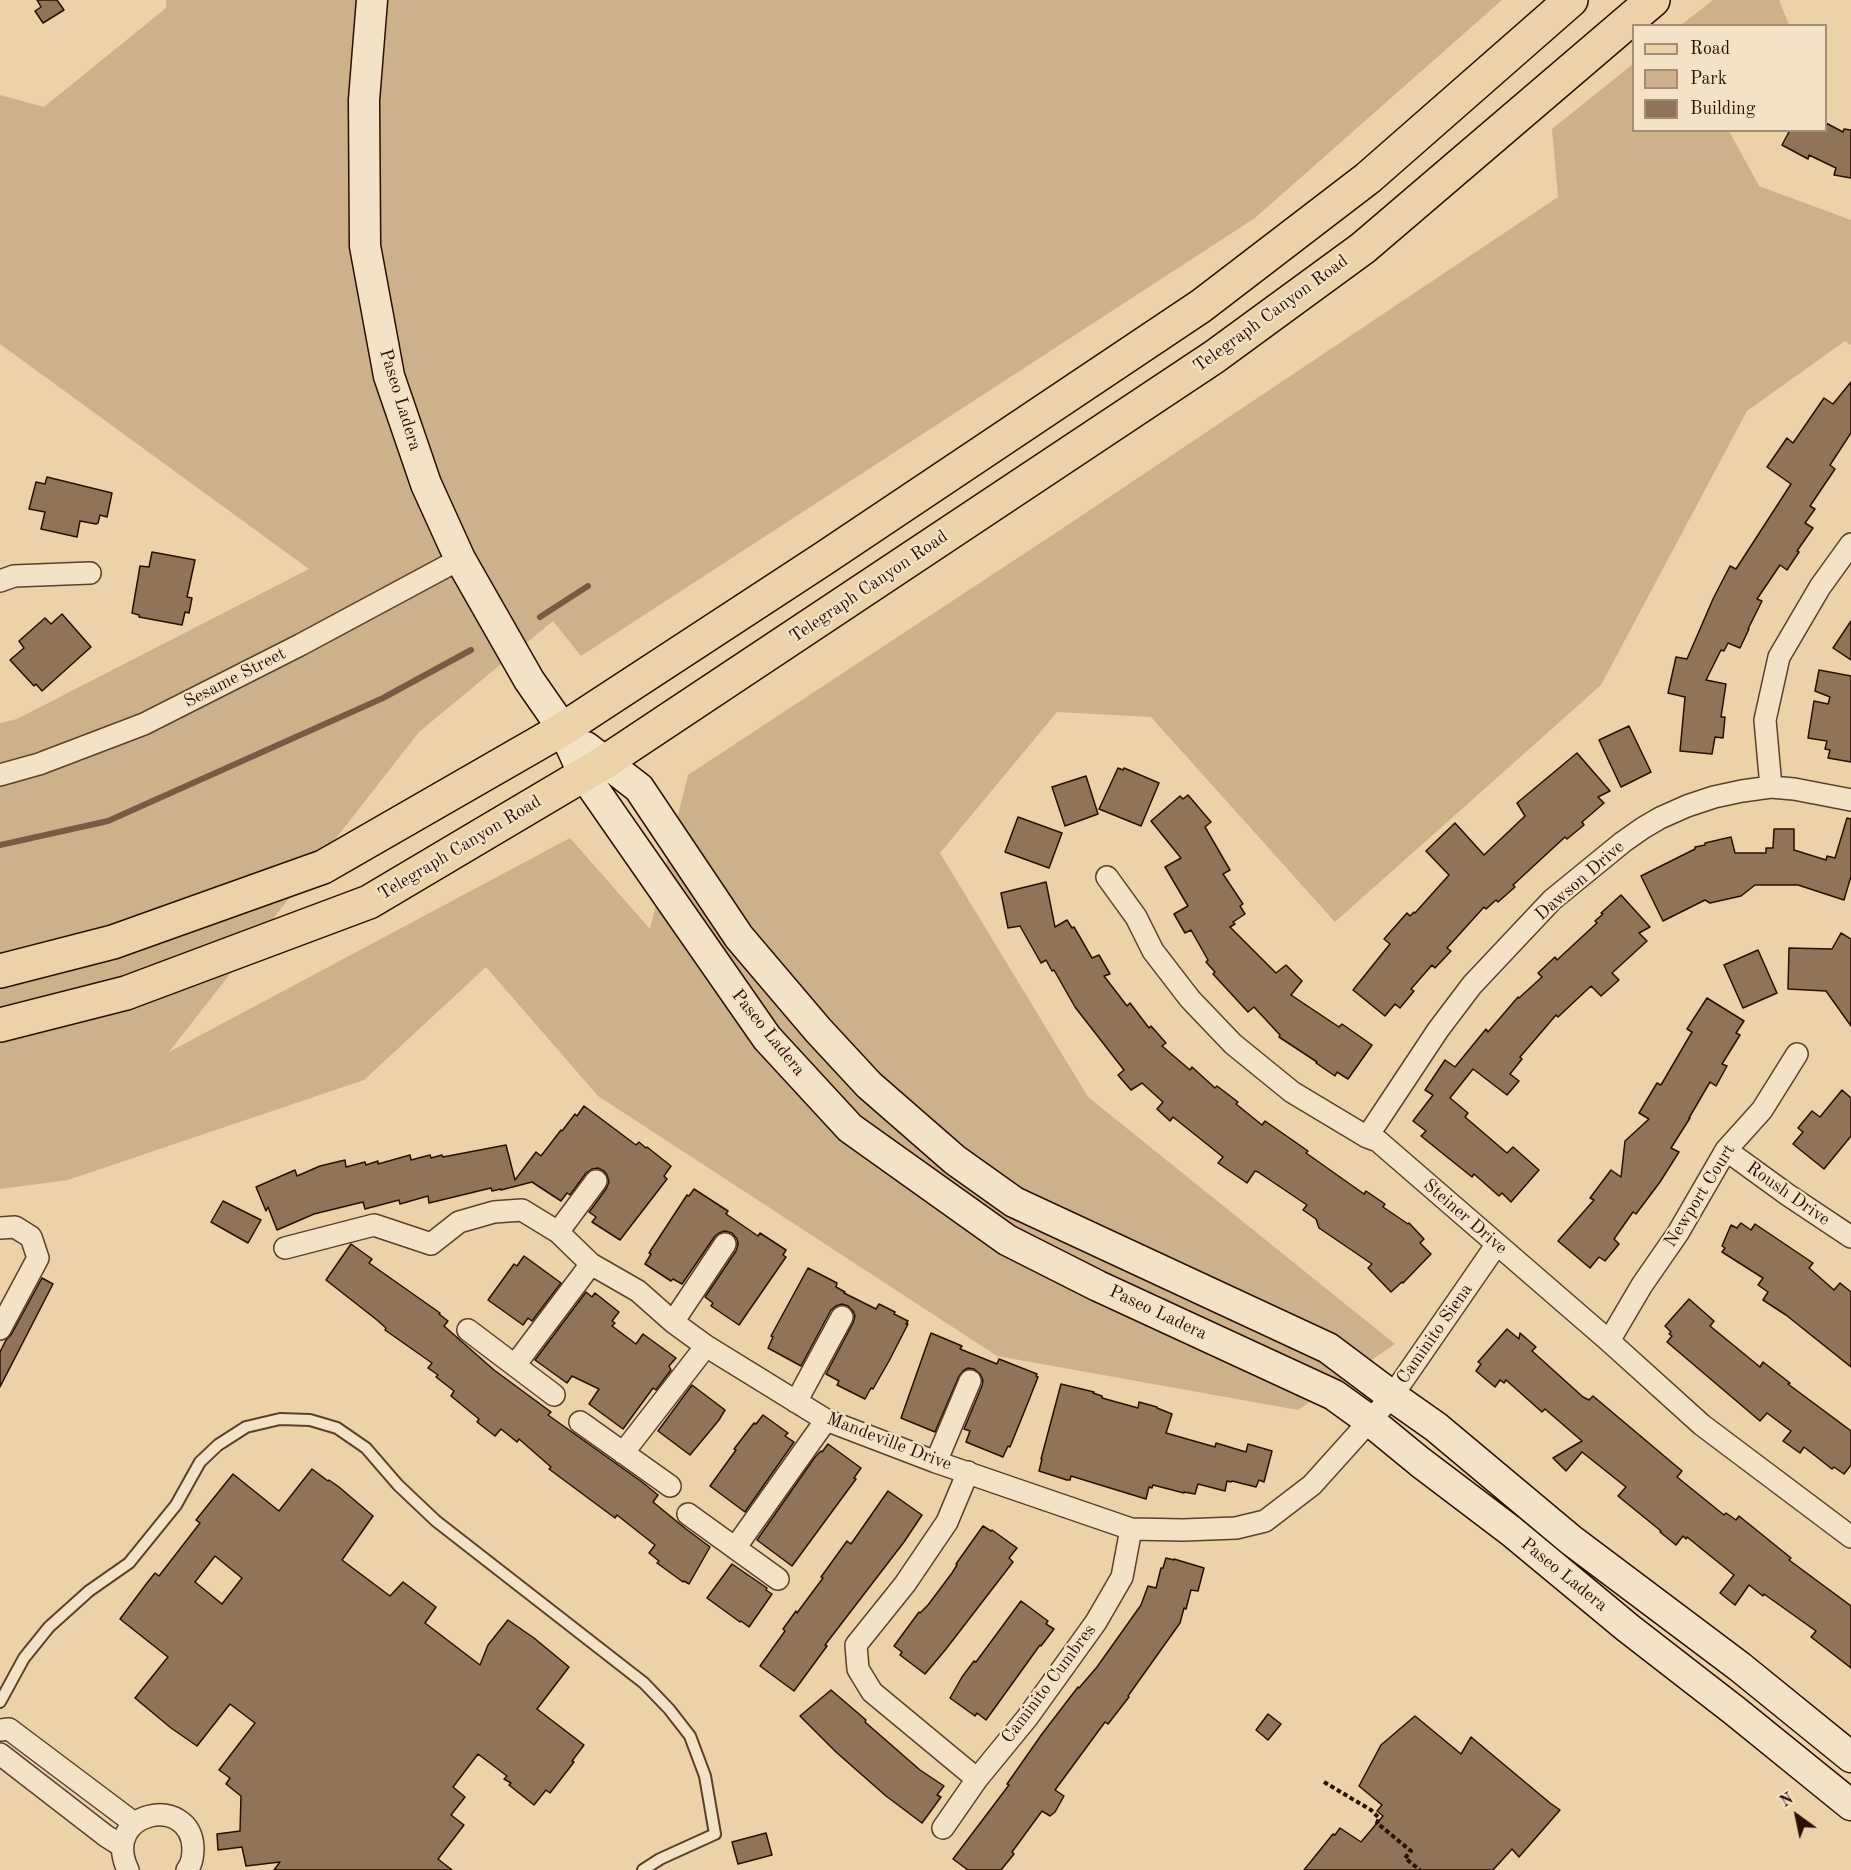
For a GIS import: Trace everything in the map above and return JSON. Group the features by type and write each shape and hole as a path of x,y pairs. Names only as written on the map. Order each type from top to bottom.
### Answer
{"main road":[{"name":"Paseo Ladera","path":"372,0 364,100 365,246 388,376 426,484 460,559 529,680 594,769 767,1038 850,1128 1007,1240 1098,1286 1334,1395 1511,1531 1628,1628 1851,1805"},
{"path":"0,971 113,942 323,867 563,729 823,559 1201,306 1368,178 1571,0"},
{"name":"Telegraph Canyon Road","path":"0,1025 126,993 369,902 594,769 1214,357 1363,248 1653,0"},
{"name":"Paseo Ladera","path":"594,769 639,788 739,937 818,1030 869,1085 955,1160 1014,1202 1329,1348 1436,1427 1571,1540 1740,1667 1851,1757"}],"street":[{"path":"1771,787 1765,720 1779,657 1820,587 1851,544"},
{"name":"Sesame Street","path":"0,775 39,764 144,724 300,645 460,559"},
{"path":"0,581 14,576 90,573"},
{"name":"Dawson Drive","path":"1367,1137 1453,1009 1472,985 1552,900 1623,842 1660,818 1687,806 1742,791 1771,787 1851,800"},
{"name":"Steiner Drive","path":"1107,878 1136,916 1153,951 1190,999 1233,1044 1292,1092 1367,1137 1378,1141 1609,1341 1702,1425 1851,1537"},
{"name":"Newport Court","path":"1609,1341 1642,1285 1678,1233 1726,1150 1762,1110 1797,1054"},
{"name":"Roush Drive","path":"1726,1150 1851,1237"},
{"path":"558,1232 596,1181"},
{"name":"Mandeville Drive","path":"285,1248 374,1225 431,1244 459,1222 494,1212 522,1210 558,1232 591,1263 638,1291 673,1322 706,1346 826,1420 936,1462 1131,1529 1236,1528 1265,1521 1312,1485 1370,1421"},
{"path":"0,1228 15,1227 31,1237 38,1258 0,1329"},
{"path":"673,1322 725,1244"},
{"name":"Caminito Siena","path":"1370,1421 1392,1396 1497,1244"},
{"path":"514,1365 591,1263"},
{"path":"796,1402 842,1317"},
{"path":"468,1330 554,1395"},
{"path":"623,1453 706,1346"},
{"path":"936,1462 970,1381"},
{"path":"735,1548 826,1420"},
{"path":"580,1422 670,1486"},
{"path":"968,1472 947,1522 905,1584 856,1645 858,1669 872,1692 977,1779"},
{"path":"688,1514 778,1579"},
{"name":"Caminito Cumbres","path":"943,1828 977,1779 1027,1718 1096,1622 1122,1577 1131,1529"},
{"path":"0,1730 9,1729 134,1823"},
{"path":"0,1754 122,1846"},
{"path":"128,1870 123,1858 122,1846 128,1830 144,1817 156,1814 169,1815 180,1821 188,1830 193,1842 193,1854 187,1870"}],"lane":[{"path":"0,1702 24,1658 49,1627 89,1591 129,1563 176,1505 200,1462 218,1444 246,1427 280,1419 310,1420 337,1428 366,1448 398,1485 436,1521 644,1683 669,1709 690,1736 705,1776 715,1834 660,1859 643,1870"}],"path":[{"path":"1324,1782 1371,1810 1379,1818 1377,1822 1411,1851 1405,1858 1420,1870"}],"green space":[{"path":"166,0 1502,0 1255,218 581,656 553,621 419,732 169,1052 570,838 650,929 688,775 1558,197 1552,129 1632,65 1632,132 1730,132 1759,186 1851,220 1851,345 1845,341 1747,411 1601,685 1335,922 1151,717 1057,712 940,853 1088,1097 1395,1344 1298,1410 997,1356 598,1096 486,967 364,1080 68,1180 0,1189 0,723 17,719 309,569 0,344 0,95 44,107 166,8"},
{"path":"1713,0 1779,0 1789,24 1682,24"}],"building":[{"path":"37,0 57,0 64,10 43,23 35,11 41,7"},
{"path":"1827,124 1843,132 1844,129 1851,130 1851,178 1834,175 1836,168 1809,155 1808,159 1782,145 1789,132 1827,132"},
{"path":"1851,382 1851,433 1830,465 1835,469 1810,506 1815,509 1805,523 1813,528 1787,570 1780,565 1757,599 1762,601 1740,648 1728,643 1724,651 1721,650 1706,680 1726,684 1721,717 1725,717 1723,738 1715,737 1712,754 1680,751 1685,697 1668,693 1676,657 1687,659 1730,566 1736,569 1791,484 1767,467 1787,438 1793,443 1824,398 1833,404"},
{"path":"47,477 112,493 107,517 100,515 96,524 80,521 77,537 41,529 45,512 29,509 36,482 45,484"},
{"path":"152,552 195,560 187,597 192,598 189,613 185,612 182,625 139,617 132,613 140,566 149,567"},
{"path":"62,614 91,647 42,691 36,684 34,686 10,660 24,648 19,641 45,618 51,624"},
{"path":"1851,621 1851,660 1833,648"},
{"path":"1819,670 1851,676 1851,762 1828,758 1830,750 1825,749 1827,741 1808,738 1814,701 1828,704 1830,697 1815,691"},
{"path":"1629,726 1651,772 1621,787 1599,740"},
{"path":"1577,753 1610,791 1598,797 1604,803 1582,822 1584,825 1567,839 1565,837 1498,902 1496,900 1486,909 1484,907 1447,948 1451,951 1435,968 1432,965 1411,989 1414,991 1400,1008 1395,1004 1385,1016 1353,990 1390,944 1384,939 1407,913 1410,916 1415,913 1449,875 1426,851 1455,823 1484,855 1525,816 1517,803"},
{"path":"1118,768 1123,770 1124,768 1159,783 1141,826 1099,809"},
{"path":"1086,776 1098,814 1065,826 1052,787"},
{"path":"1188,795 1211,822 1205,827 1230,870 1223,874 1243,904 1240,906 1245,914 1233,922 1235,924 1230,927 1276,973 1286,965 1302,981 1291,995 1339,1027 1342,1024 1372,1045 1348,1079 1337,1072 1335,1076 1279,1037 1280,1035 1254,1007 1248,1012 1213,974 1215,972 1206,962 1208,960 1191,930 1185,933 1174,914 1188,906 1165,867 1181,858 1151,821 1180,796 1183,799"},
{"path":"1018,817 1062,833 1049,868 1005,852"},
{"path":"1847,818 1851,819 1851,876 1844,900 1798,885 1755,885 1741,896 1710,903 1705,900 1663,921 1641,876 1695,847 1731,837 1735,853 1766,853 1766,848 1773,848 1774,829 1794,829 1794,850 1826,860 1827,856 1835,858"},
{"path":"1046,882 1055,927 1067,920 1072,928 1074,927 1092,958 1099,955 1110,974 1104,976 1127,1006 1130,1003 1149,1028 1151,1026 1166,1043 1162,1046 1190,1070 1192,1067 1215,1088 1217,1086 1238,1102 1236,1104 1262,1125 1265,1121 1364,1194 1366,1191 1385,1204 1383,1207 1409,1223 1424,1239 1420,1243 1431,1254 1403,1283 1391,1292 1368,1268 1372,1264 1319,1228 1316,1219 1303,1210 1307,1205 1258,1172 1255,1171 1247,1183 1218,1163 1223,1157 1173,1117 1170,1121 1157,1109 1163,1102 1142,1083 1131,1090 1118,1075 1124,1070 1075,1007 1054,970 1052,971 1046,960 1041,963 1020,926 1008,928 1001,893"},
{"path":"1621,895 1650,927 1639,933 1647,941 1612,973 1619,980 1601,996 1591,986 1558,1017 1556,1015 1520,1057 1522,1059 1510,1074 1519,1081 1507,1095 1473,1069 1450,1098 1468,1113 1465,1117 1507,1153 1513,1147 1539,1170 1511,1202 1502,1193 1499,1196 1474,1174 1472,1177 1421,1136 1426,1131 1413,1121 1433,1095 1425,1090 1445,1060 1455,1067 1486,1029 1488,1032 1518,997 1542,977 1538,973 1555,957 1557,960 1597,923 1595,921 1603,914 1601,913"},
{"path":"1841,933 1851,939 1851,1026 1826,991 1788,989 1789,948 1832,949"},
{"path":"1758,950 1777,993 1743,1008 1724,965"},
{"path":"1707,998 1744,1021 1736,1033 1740,1035 1722,1064 1727,1066 1716,1086 1710,1082 1671,1148 1679,1152 1660,1182 1636,1214 1633,1212 1614,1239 1619,1244 1605,1261 1599,1257 1590,1268 1558,1241 1594,1200 1590,1198 1611,1170 1621,1177 1625,1141 1649,1119 1639,1113 1657,1083 1661,1085 1692,1032 1687,1029"},
{"path":"1842,1090 1851,1098 1851,1136 1824,1169 1793,1144 1803,1132 1798,1128 1812,1111 1820,1117"},
{"path":"584,1106 636,1145 639,1142 671,1166 664,1176 667,1179 620,1240 592,1222 596,1217 589,1212 609,1182 604,1171 598,1168 586,1173 570,1195 567,1193 561,1201 532,1182 501,1190 492,1191 491,1188 429,1203 428,1196 400,1204 399,1200 365,1209 363,1202 314,1214 277,1230 268,1207 266,1211 256,1187 295,1170 297,1176 320,1166 345,1160 346,1167 365,1162 366,1165 378,1161 378,1164 410,1155 411,1160 430,1155 431,1158 442,1155 443,1157 506,1145 515,1180 536,1152 541,1156"},
{"path":"694,1189 728,1211 726,1214 758,1236 760,1233 786,1250 783,1255 786,1257 739,1325 711,1306 713,1303 705,1297 736,1251 737,1239 732,1233 725,1231 715,1236 682,1284 673,1279 671,1281 645,1264 651,1254 649,1253 687,1195 689,1196"},
{"path":"223,1201 261,1220 248,1243 211,1222"},
{"path":"1741,1223 1751,1230 1755,1224 1813,1263 1809,1268 1834,1290 1840,1283 1851,1292 1851,1367 1786,1315 1763,1300 1768,1292 1758,1285 1763,1278 1722,1252 1725,1248 1722,1246 1731,1225 1737,1228"},
{"path":"351,1244 372,1259 369,1263 440,1313 448,1321 444,1326 494,1370 551,1412 548,1415 658,1495 653,1502 710,1547 689,1584 657,1563 659,1561 649,1553 655,1545 617,1515 615,1518 549,1469 551,1467 519,1439 517,1442 501,1429 495,1436 477,1422 479,1419 451,1396 454,1391 428,1368 432,1363 385,1330 386,1328 377,1320 326,1280"},
{"path":"524,1256 561,1283 532,1321 528,1318 523,1325 488,1300 514,1264 517,1266"},
{"path":"808,1268 837,1283 836,1287 844,1293 876,1309 879,1304 908,1321 889,1361 865,1399 837,1385 839,1381 826,1374 853,1323 855,1316 848,1306 842,1304 831,1310 801,1366 768,1348 773,1337 771,1336"},
{"path":"42,1278 53,1284 0,1387 0,1352"},
{"path":"586,1292 592,1297 595,1293 619,1312 612,1321 615,1323 612,1326 636,1344 643,1334 676,1358 669,1366 671,1370 656,1390 653,1388 623,1429 589,1404 599,1389 572,1376 567,1383 535,1360"},
{"path":"1689,1299 1714,1321 1710,1326 1760,1367 1763,1362 1790,1383 1788,1384 1851,1431 1851,1465 1844,1474 1834,1467 1832,1469 1804,1447 1800,1453 1783,1441 1791,1431 1767,1413 1760,1421 1667,1342 1672,1336 1665,1326"},
{"path":"1507,1329 1519,1339 1520,1333 1536,1347 1532,1351 1583,1397 1589,1400 1593,1396 1682,1471 1677,1477 1724,1515 1726,1513 1736,1520 1739,1516 1791,1558 1789,1560 1851,1606 1851,1668 1811,1637 1816,1631 1749,1585 1735,1605 1720,1593 1734,1575 1687,1537 1686,1539 1683,1536 1676,1545 1618,1496 1626,1487 1582,1452 1566,1471 1553,1458 1582,1441 1545,1409 1542,1412 1506,1380 1504,1383 1500,1380 1495,1387 1476,1371 1481,1364 1478,1362"},
{"path":"931,1333 962,1346 960,1349 997,1364 999,1359 1037,1374 1038,1377 1010,1447 1008,1446 1003,1457 966,1442 970,1431 964,1429 983,1380 974,1369 968,1368 959,1376 935,1432 901,1418"},
{"path":"1061,1384 1094,1392 1102,1398 1138,1408 1139,1402 1172,1414 1166,1433 1215,1447 1216,1443 1246,1452 1248,1444 1272,1451 1264,1482 1259,1480 1256,1487 1227,1481 1225,1491 1198,1484 1195,1494 1153,1485 1152,1488 1149,1487 1146,1499 1071,1476 1070,1480 1067,1480 1039,1471"},
{"path":"692,1385 725,1410 690,1455 658,1431"},
{"path":"763,1415 788,1433 785,1436 794,1442 745,1512 710,1486 736,1450 734,1449"},
{"path":"828,1444 861,1468 854,1478 856,1479 792,1566 757,1540 815,1457"},
{"path":"312,1469 339,1487 373,1516 342,1560 390,1596 403,1582 436,1607 425,1623 480,1665 488,1645 508,1620 569,1667 537,1709 584,1745 550,1793 546,1790 534,1805 509,1785 511,1783 504,1779 507,1776 478,1754 453,1787 465,1797 451,1815 464,1825 438,1859 452,1870 274,1870 280,1862 246,1866 242,1847 218,1850 217,1834 240,1831 241,1796 226,1784 230,1778 219,1770 255,1723 230,1704 197,1746 135,1698 168,1657 120,1619 147,1583 155,1573 159,1576 200,1523 196,1520 233,1474 279,1511","holes":["215,1556 242,1578 222,1604 195,1582"]},
{"path":"888,1491 922,1515 825,1645 827,1646 794,1691 760,1666 785,1631 783,1629 823,1578 821,1577 847,1541 851,1544"},
{"path":"983,1526 1017,1548 1009,1558 1013,1562 925,1674 900,1655 902,1652 894,1646 952,1573"},
{"path":"1166,1558 1204,1568 1198,1591 1191,1590 1180,1623 1129,1697 1108,1724 1105,1722 1055,1790 1064,1796 1055,1812 1050,1816 1042,1811 1001,1870 968,1870 953,1859 1009,1785 1007,1784 1042,1734 1078,1687 1097,1667 1141,1605 1148,1586 1156,1588"},
{"path":"732,1564 772,1594 749,1627 707,1598"},
{"path":"1021,1601 1048,1621 1046,1624 1054,1629 986,1720 977,1713 975,1716 950,1698 962,1677 974,1661 976,1662"},
{"path":"831,1690 920,1770 944,1786 937,1795 941,1797 922,1823 886,1796 836,1752 800,1716"},
{"path":"1268,1714 1281,1724 1268,1740 1256,1730"},
{"path":"1415,1716 1461,1754 1471,1737 1560,1810 1519,1857 1512,1849 1493,1870 1304,1870 1340,1828 1361,1842 1383,1816 1377,1811 1382,1805 1359,1786 1381,1745"},
{"path":"766,1833 772,1855 738,1864 732,1842"}],"waterway":[{"path":"540,617 588,586"},
{"path":"0,845 108,821 383,698 471,650"}]}
